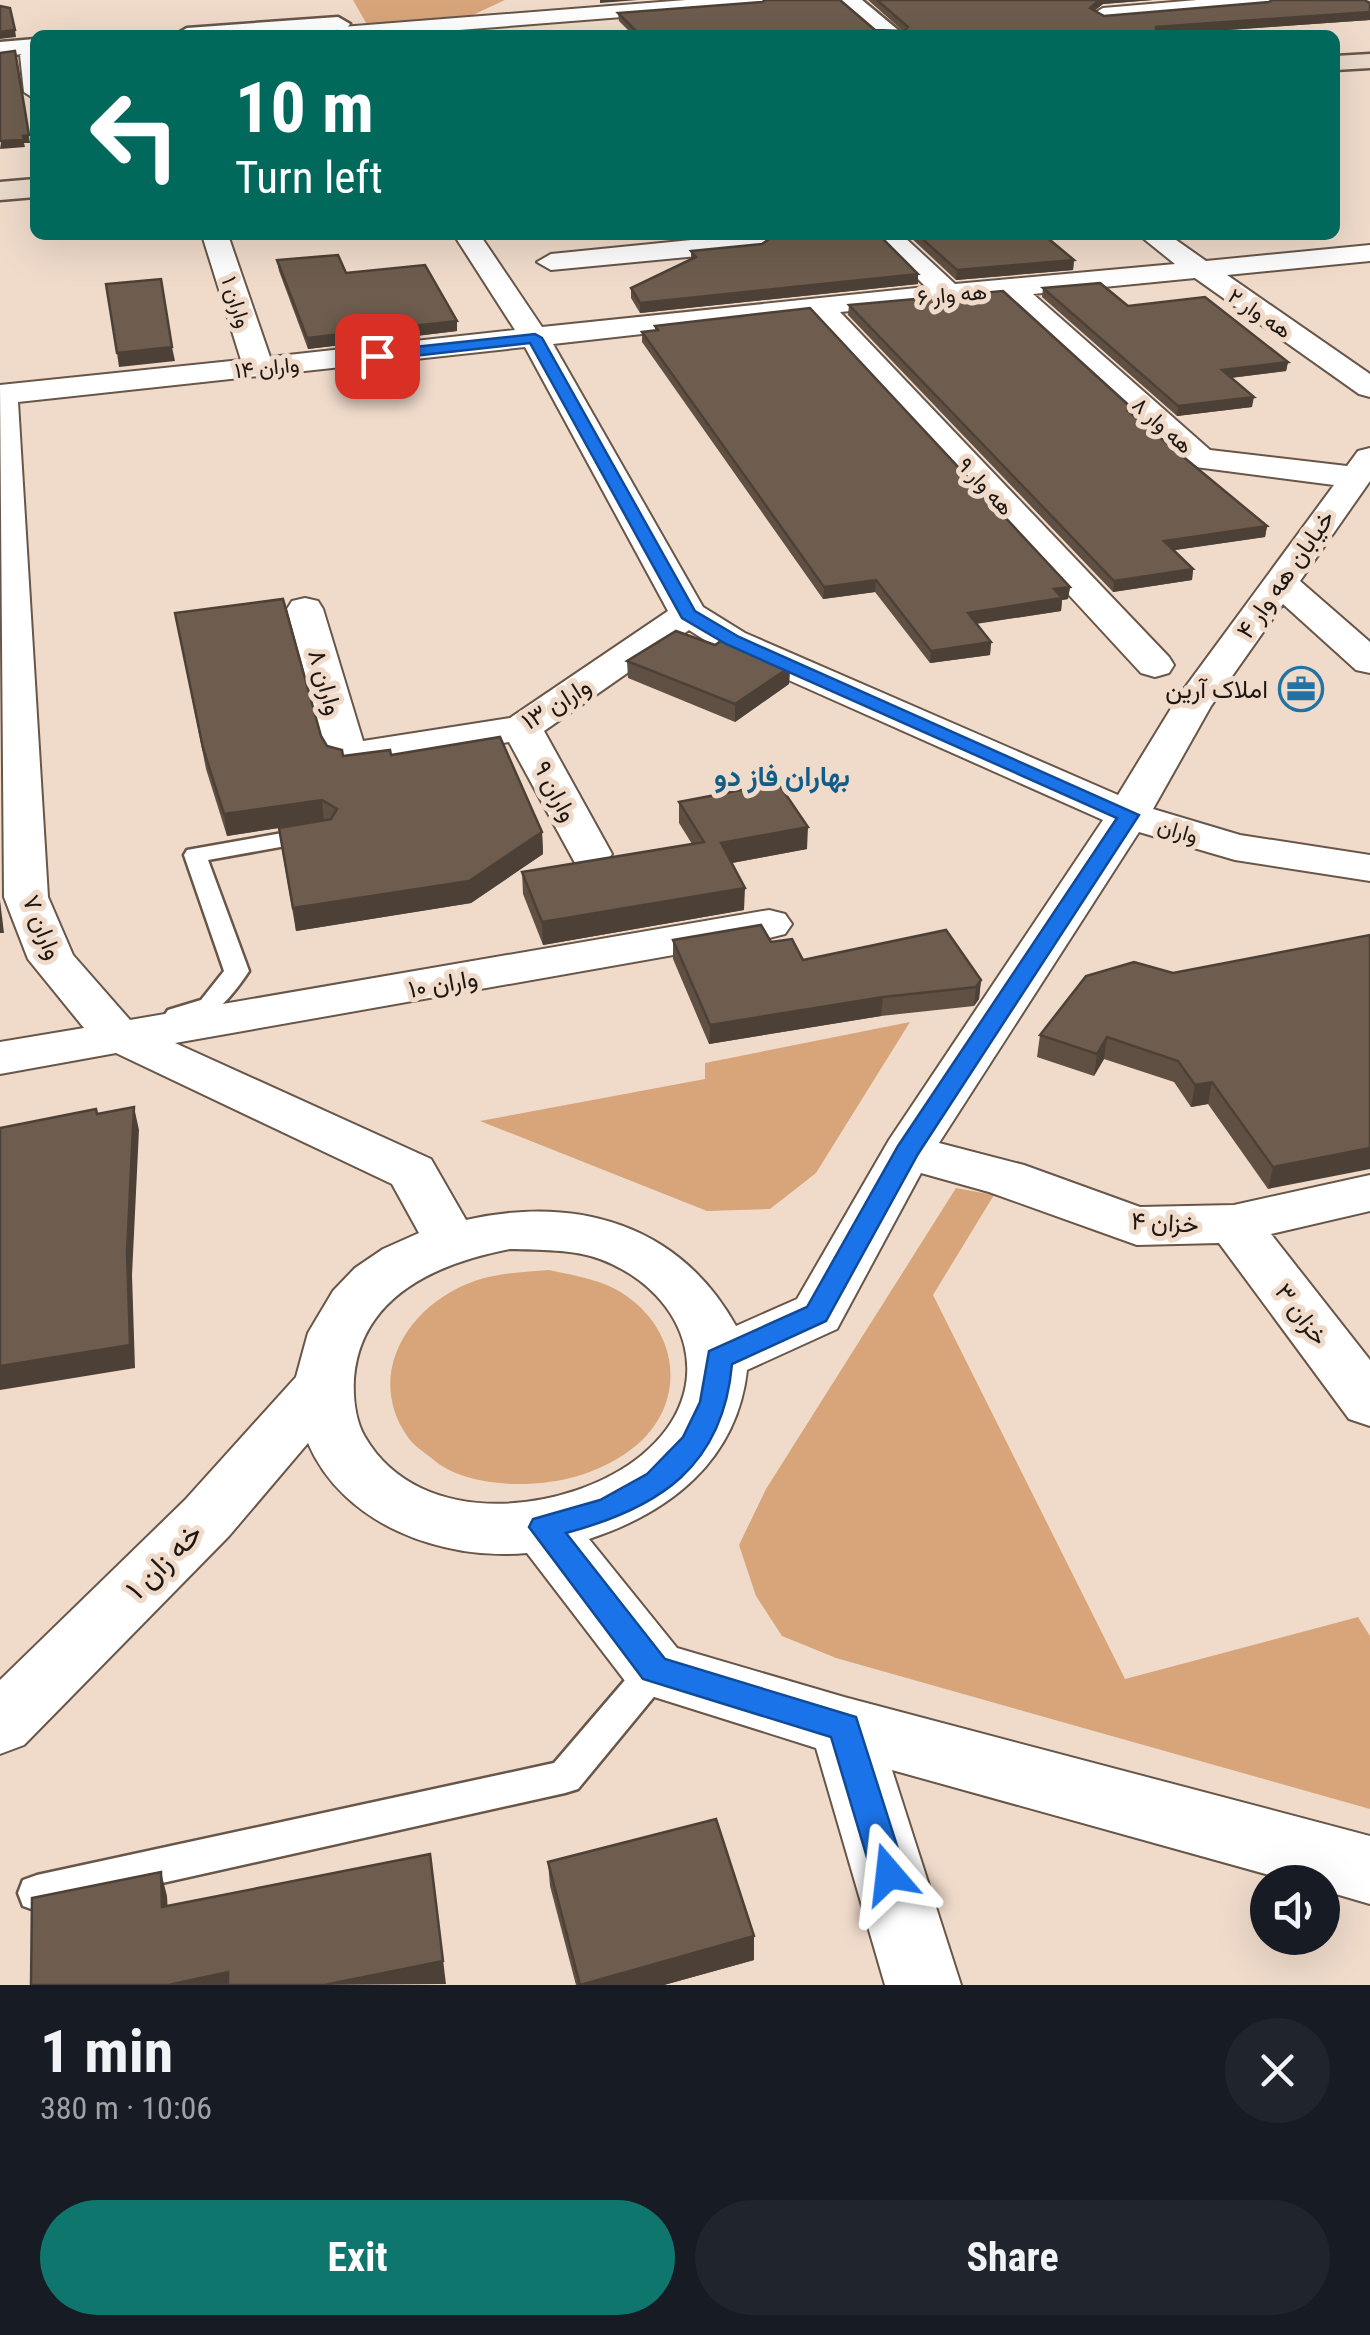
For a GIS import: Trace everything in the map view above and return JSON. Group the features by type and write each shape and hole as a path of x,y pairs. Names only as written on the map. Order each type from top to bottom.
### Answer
{"main road":[{"path":"1340,63 1370,61"},
{"path":"1340,82 1370,80"},
{"path":"0,175 30,172"},
{"path":"0,191 30,188"}],"street":[{"path":"300,0 334,30"},
{"path":"469,22 519,0"},
{"path":"363,30 762,0"},
{"path":"848,0 886,30"},
{"path":"1103,14 1267,0"},
{"path":"1140,10 1172,26"},
{"path":"577,14 590,30"},
{"path":"0,48 30,52"},
{"path":"0,58 30,53"},
{"name":"واران ۱","path":"217,240 259,368"},
{"path":"470,240 535,338 688,614"},
{"path":"551,262 759,240"},
{"path":"891,240 950,294"},
{"name":"هه وار ۲","path":"1158,240 1370,388"},
{"name":"هه وار ۶","path":"535,338 818,306 1370,253"},
{"name":"هه وار ۸","path":"1011,288 1200,459 1362,467"},
{"name":"هه وار ۹","path":"818,306 1155,665"},
{"name":"واران ۱۴","path":"1,394 535,338"},
{"name":"واران ۷","path":"1,394 6,558 26,896 51,959 117,1035 412,1172 451,1241"},
{"name":"خیابان هه وار ۴","path":"719,1358 816,1314 907,1152 1128,815 1192,705 1362,467"},
{"path":"1280,582 1370,662"},
{"name":"واران ۸","path":"305,608 348,756"},
{"name":"واران ۱۳","path":"348,756 522,728 688,614"},
{"name":"واران","path":"688,614 750,649 1128,815 1235,847 1370,868"},
{"name":"واران ۹","path":"522,728 590,854"},
{"name":"واران ۱۰","path":"0,1058 769,924"},
{"name":"خزان ۴","path":"907,1152 1005,1178 1137,1226 1234,1224 1370,1193"},
{"name":"خزان ۳","path":"1234,1224 1370,1403"},
{"path":"510,1230 570,1231 624,1247 670,1275 704,1313 719,1358 714,1402 694,1445 657,1482 608,1510 544,1527 475,1528 412,1511 364,1480 331,1438 320,1390 329,1342 357,1299 399,1264 451,1241 510,1230"},
{"name":"خه زان ۱","path":"0,1724 208,1518 320,1390"},
{"path":"544,1527 654,1670 844,1727 1370,1870"},
{"path":"844,1727 922,1985"}],"lane":[{"path":"117,1035 210,1006 237,971 196,854 326,832"},
{"path":"37,1893 566,1777 654,1670"}],"shaded area":[{"path":"353,0 505,0 462,20 369,28"},
{"path":"910,1022 816,1173 770,1209 707,1211 480,1121 705,1079 705,1063"},
{"path":"956,1188 994,1195 933,1295 1125,1679 1358,1617 1370,1636 1370,1809 836,1658 782,1636 756,1596 739,1545 766,1489"},
{"path":"549,1270 610,1286 646,1313 668,1352 668,1395 661,1415 629,1451 574,1477 514,1484 483,1481 453,1472 413,1443 395,1413 392,1368 399,1347 410,1327 445,1295 497,1275"}],"building":[{"path":"840,0 875,30 635,30 618,13"},
{"path":"877,0 1099,0 1090,8 1104,16 1272,0 1370,3 1370,12 1156,27 905,30 908,27"},
{"path":"0,6 10,8 15,30 0,32"},
{"path":"15,51 29,135 23,136 24,140 0,141 0,53"},
{"path":"768,240 884,240 918,274 640,303 631,288 696,257 691,251 762,244"},
{"path":"924,240 1050,240 1074,260 957,270"},
{"path":"338,255 346,273 425,265 457,321 307,338 277,260"},
{"path":"161,279 172,347 117,353 106,284"},
{"path":"1100,283 1128,306 1205,297 1288,362 1222,370 1254,397 1178,406 1043,288"},
{"path":"1003,291 1134,410 1128,411 1267,526 1164,541 1193,569 1114,581 849,305"},
{"path":"810,308 1070,587 1054,589 1062,598 968,613 991,642 931,651 876,580 824,587 642,332 658,330 655,326"},
{"path":"283,599 327,746 342,750 343,756 390,750 391,755 500,737 542,832 469,881 293,908 279,828 331,819 337,809 322,800 224,814 203,748 175,613"},
{"path":"676,631 715,645 721,641 790,667 735,704 627,661"},
{"path":"778,783 808,827 721,843 745,888 542,922 522,872 704,842 679,802"},
{"path":"761,925 771,942 792,939 803,960 946,930 981,980 976,987 883,997 710,1025 673,940"},
{"path":"1370,935 1370,1148 1273,1167 1212,1082 1195,1085 1178,1061 1107,1037 1097,1054 1040,1035 1086,976 1134,962 1173,973"},
{"path":"134,1107 127,1252 130,1345 0,1366 0,1128 96,1109 97,1114"},
{"path":"716,1819 754,1936 580,1985 548,1862"},
{"path":"430,1854 443,1961 324,1985 228,1985 228,1972 168,1985 31,1985 32,1898 161,1872 162,1907"}],"place":[{"name":"املاک آرین","path":"1301,689"}],"district":[{"name":"بهاران فاز دو","path":"782,776"}],"route":[{"path":"377,356 535,338 688,614 732,640 1128,815 907,1152 816,1314 719,1358 714,1402 694,1445 657,1482 608,1510 544,1527 654,1670 844,1727 889,1874"}]}
